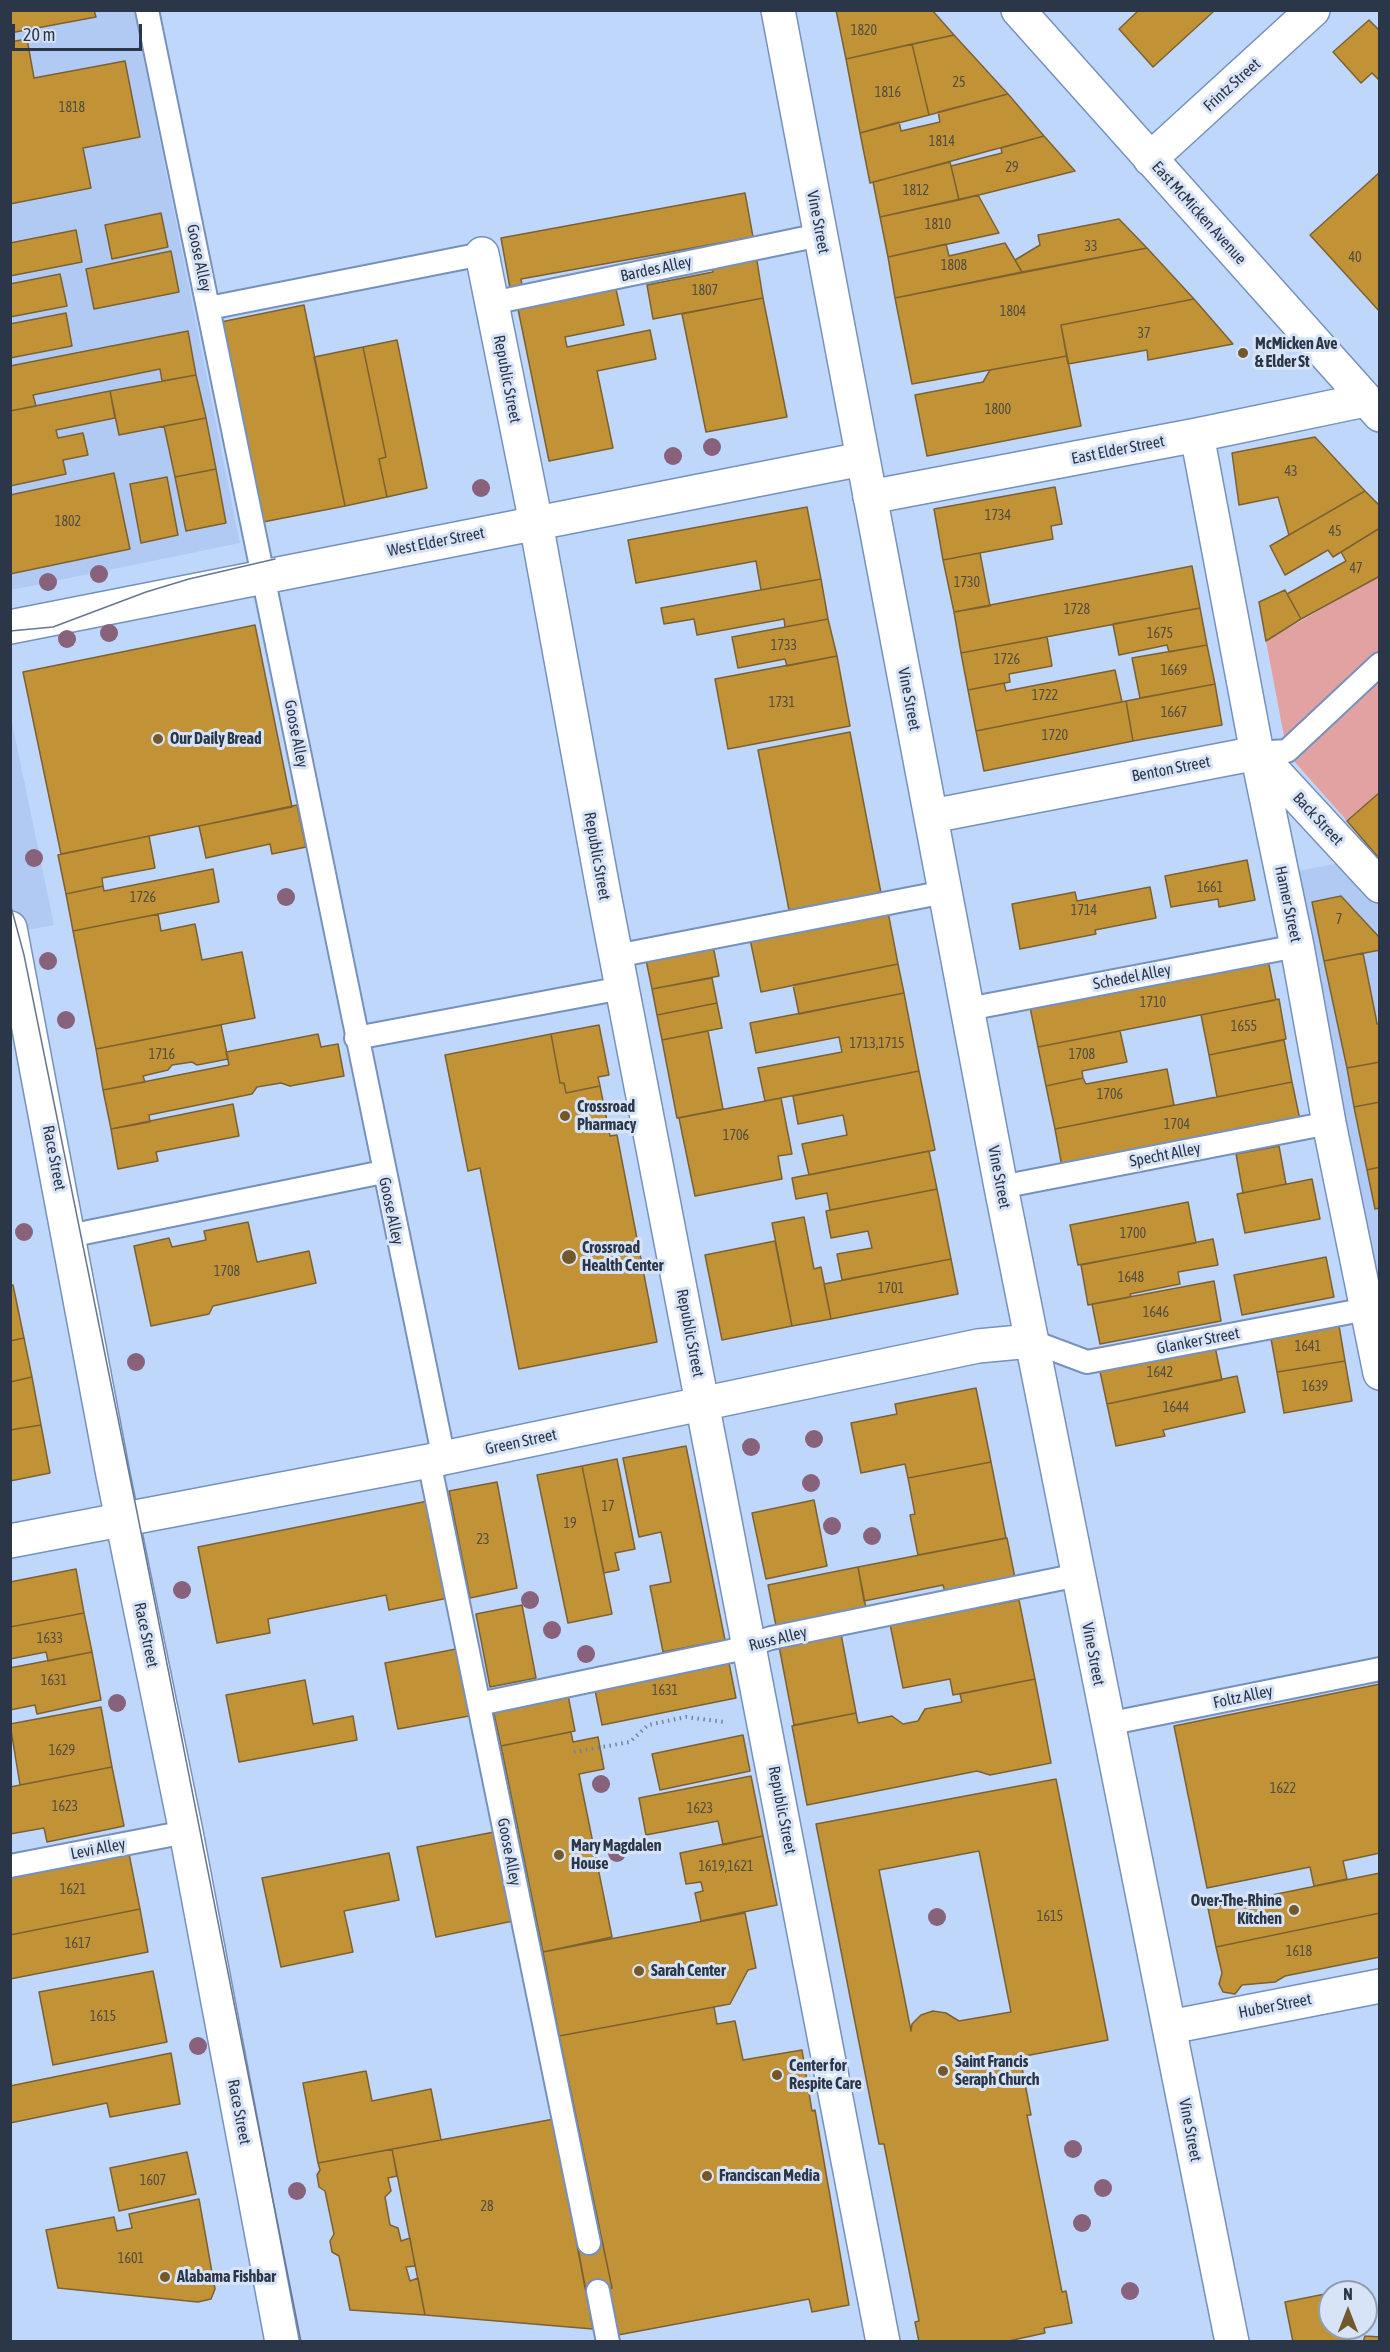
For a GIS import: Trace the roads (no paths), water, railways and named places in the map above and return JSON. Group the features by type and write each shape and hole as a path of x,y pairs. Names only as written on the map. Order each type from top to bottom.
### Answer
{"street":[{"name":"Vine Street","path":"778,10 1001,1187 1232,2342"},
{"name":"East McMicken Avenue","path":"1018,10 1372,407"},
{"name":"Frintz Street","path":"1150,159 1313,10"},
{"name":"Republic Street","path":"482,254 536,523 622,988 883,2342"},
{"name":"East Elder Street","path":"870,497 1197,435 1372,407"},
{"name":"Hamer Street","path":"1197,435 1257,753 1297,946 1329,1123 1380,1373"},
{"name":"West Elder Street","path":"10,627 862,459"},
{"name":"Benton Street","path":"932,816 1257,753"},
{"name":"Back Street","path":"1257,753 1380,886"},
{"name":"Race Street","path":"12,939 122,1520 186,1832 282,2342"},
{"name":"Green Street","path":"10,1541 436,1460 978,1346 1031,1341"},
{"name":"Huber Street","path":"1170,2027 1380,1986"}],"lane":[{"name":"Goose Alley","path":"147,10 277,641 383,1172 479,1704 589,2243"},
{"name":"Bardes Alley","path":"492,303 820,236"},
{"path":"209,308 482,254"},
{"name":"Benton Street","path":"1257,753 1287,751 1380,664"},
{"path":"616,956 945,892"},
{"name":"Schedel Alley","path":"968,1009 1297,946"},
{"path":"356,1038 622,988"},
{"name":"Specht Alley","path":"1001,1187 1329,1123"},
{"path":"69,1236 383,1172"},
{"name":"Glanker Street","path":"1031,1341 1087,1362 1367,1309"},
{"name":"Russ Alley","path":"479,1704 724,1653 771,1638 1078,1575"},
{"name":"Foltz Alley","path":"1107,1724 1380,1669"},
{"name":"Levi Alley","path":"10,1866 186,1832"},
{"path":"598,2291 608,2342"}],"tram line":[{"path":"10,631 53,627 146,592 189,579 275,559"},
{"path":"10,903 24,955 138,1517 301,2342"}],"place":[{"name":"McMicken Ave & Elder St","path":"1243,353"},
{"name":"Our Daily Bread","path":"158,739"},
{"name":"Crossroad Pharmacy","path":"565,1116"},
{"name":"Crossroad Health Center","path":"569,1257"},
{"name":"Mary Magdalen House","path":"559,1855"},
{"name":"Over-The-Rhine Kitchen","path":"1294,1910"},
{"name":"Sarah Center","path":"639,1971"},
{"name":"Saint Francis Seraph Church","path":"943,2071"},
{"name":"Center for Respite Care","path":"777,2075"},
{"name":"Franciscan Media","path":"707,2176"},
{"name":"Alabama Fishbar","path":"165,2277"}]}
